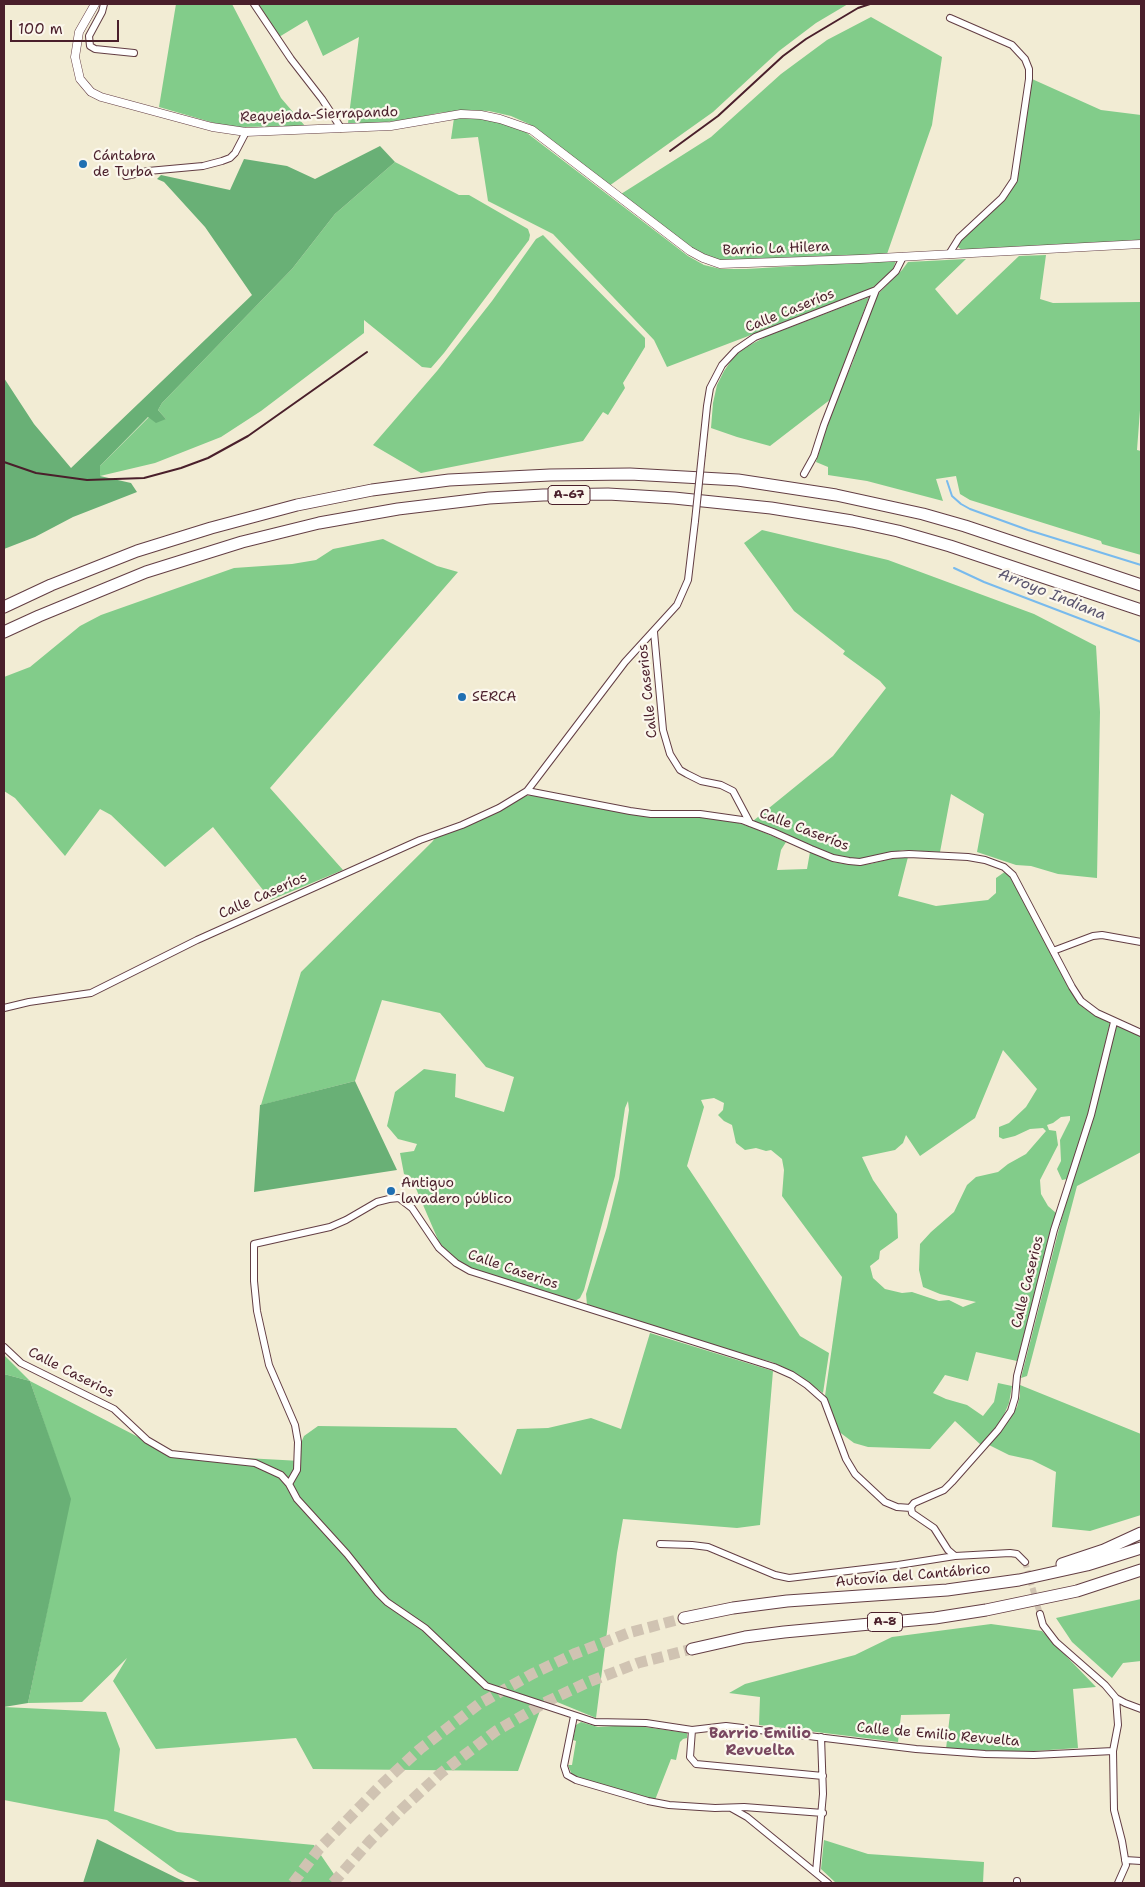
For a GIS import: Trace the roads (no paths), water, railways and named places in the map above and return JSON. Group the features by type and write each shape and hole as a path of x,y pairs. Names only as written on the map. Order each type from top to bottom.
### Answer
{"highway":[{"name":"A-67","path":"4,607 51,585 137,551 202,530 334,496 400,486 488,477 550,475 630,474 738,480 836,495 923,514 965,526 1141,585"},
{"name":"A-67","path":"4,632 146,572 242,542 319,523 398,509 489,498 543,495 608,494 683,498 771,508 852,521 898,531 950,546 1141,610"},
{"path":"918,1591 1036,1572 1104,1550 1141,1534"},
{"name":"Autovía del Cantábrico","path":"684,1618 733,1608 787,1601 994,1584 1087,1565 1141,1548"},
{"name":"A-8","path":"692,1649 737,1639 784,1632 952,1616 1024,1603 1077,1590 1141,1570"},
{"path":"1077,1590 1101,1587 1141,1576"}],"street":[{"name":"Requejada-Sierrapando","path":"95,4 79,32 75,56 80,79 91,92 101,97 212,128 246,132 391,126 461,114 482,115 532,130 600,183"},
{"path":"104,4 102,12 89,36 90,46 95,49 134,53"},
{"path":"254,4 341,128"},
{"path":"949,254 959,238 1002,198 1014,180 1029,80 1029,69 1025,58 1012,45 950,18"},
{"path":"126,176 148,170 203,166 222,161 230,158 235,153 246,132"},
{"name":"Barrio La Hilera","path":"600,183 690,251 712,262 731,265 1141,244"},
{"name":"Calle Caseríos","path":"4,1008 28,1002 91,993 197,940 420,840 469,822 499,808 528,790 638,646 673,612 686,588 690,570 707,406 710,388 722,365 736,350 755,337 876,290 896,272 902,257"},
{"name":"Calle Caseríos","path":"804,474 814,456 824,424 876,290"},
{"name":"Calle Caserios","path":"654,632 663,730 670,754 680,770 686,774 701,781 721,784 733,791 750,823"},
{"name":"Calle Caseríos","path":"528,790 652,814 722,816 750,823 833,858 848,861 860,862 892,855 910,854 968,857 985,860 1004,867 1013,875 1054,952"},
{"path":"1141,942 1102,935 1093,936 1054,952 1081,1001 1089,1008 1114,1022 1141,1033"},
{"name":"Calle Caserios","path":"289,1484 297,1470 298,1442 295,1425 269,1365 265,1348 257,1311 254,1281 254,1244 330,1227 377,1202 389,1198 399,1198 412,1208 440,1248 456,1263 470,1271 774,1367 792,1375 824,1400 846,1459 855,1474 885,1502 897,1507 911,1508 914,1503 948,1487 986,1444 1011,1411 1015,1398 1017,1376 1054,1230 1091,1116 1114,1022"},
{"name":"Calle Caserios","path":"4,1347 21,1363 114,1409 147,1440 171,1454 255,1463 281,1475 289,1484 297,1499 347,1554 378,1593 387,1602 425,1628 486,1686 595,1722 646,1722 692,1730"},
{"path":"911,1508 912,1513 934,1528 948,1550 955,1556"},
{"path":"660,1544 692,1544 708,1547 770,1573 790,1578 955,1556 1010,1552 1017,1554 1025,1562"},
{"path":"1040,1614 1043,1625 1050,1636 1105,1685 1116,1698 1141,1709"},
{"path":"1116,1698 1118,1725 1113,1750 1114,1810 1126,1865 1118,1883"},
{"path":"574,1716 564,1766 567,1775 576,1780 648,1802 695,1808 744,1807 823,1813"},
{"name":"Calle de Emilio Revuelta","path":"692,1730 726,1726 916,1749 1012,1756 1113,1750"},
{"path":"692,1730 690,1757 696,1764 823,1776"},
{"path":"816,1872 823,1813 821,1737"},
{"path":"731,1808 747,1817 828,1883"},
{"path":"1125,1860 1141,1861"}],"waterway":[{"path":"947,481 952,496 970,509 1028,530 1141,565"},
{"name":"Arroyo Indiana","path":"954,568 984,582 1141,642"}],"tunnel":[{"path":"1025,1562 1040,1614"},
{"path":"293,1883 319,1849 379,1787 420,1749 479,1704 532,1674 574,1654 628,1633 684,1618"},
{"path":"333,1883 370,1841 401,1810 441,1773 496,1731 546,1702 586,1683 638,1663 692,1649"}],"railway":[{"path":"670,151 718,116 783,56 806,39 858,8 870,4"},
{"path":"4,462 36,473 87,480 144,478 181,468 208,458 248,436 367,352"}],"place":[{"name":"Cántabra de Turba","path":"83,164"},
{"name":"SERCA","path":"462,697"},
{"name":"Antiguo lavadero público","path":"391,1191"}],"district":[{"name":"Barrio Emilio Revuelta","path":"760,1742"}]}
